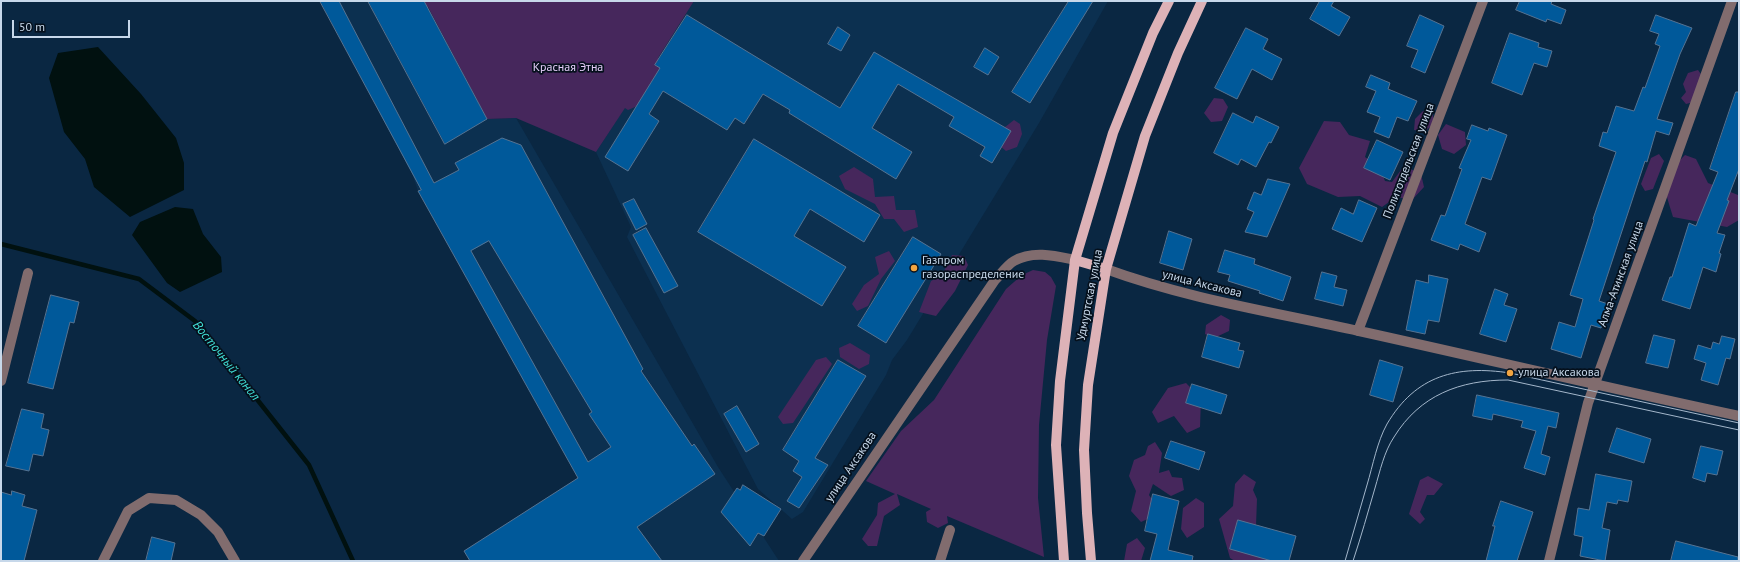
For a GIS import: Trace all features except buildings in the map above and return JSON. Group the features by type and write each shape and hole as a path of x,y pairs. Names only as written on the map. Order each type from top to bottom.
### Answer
{"main road":[{"name":"Удмуртская улица","path":"1064,561 1056,445 1060,381 1075,260 1113,133 1153,33 1169,1"},
{"name":"Удмуртская улица","path":"1091,561 1084,450 1088,385 1106,269 1145,136 1178,53 1202,1"},
{"path":"1075,260 1106,269"}],"street":[{"name":"Политотдельская улица","path":"1358,331 1483,1"},
{"name":"Алма-Атинская улица","path":"1549,561 1588,403 1732,1"},
{"name":"улица Аксакова","path":"803,561 995,280 1013,261 1028,255 1051,255 1075,260"},
{"name":"улица Аксакова","path":"1106,269 1138,281 1235,306 1358,331 1739,416"},
{"path":"1,381 28,273"},
{"path":"103,561 128,511 149,498 176,500 201,515 218,532 235,561"},
{"path":"940,561 950,530"}],"shaded area":[{"path":"320,1 424,1 487,119 516,118 718,467 779,561 470,561 464,551 578,478 418,191 413,176"},
{"path":"694,1 1108,1 1039,123 907,340 892,360 886,375 803,512 792,519 758,489 627,237 631,227 596,152"},
{"path":"98,47 141,94 176,138 184,163 184,190 130,217 94,187 85,159 64,132 49,78 58,53"},
{"path":"175,207 193,209 203,234 221,257 222,272 180,292 167,283 132,235 140,222"}],"green space":[{"name":"Красная Этна","path":"420,1 694,1 658,58 663,61 665,71 642,104 628,110 625,108 596,152 516,118 487,119 428,7 423,6"},
{"path":"1698,70 1703,77 1699,90 1694,93 1694,102 1686,104 1681,98 1686,92 1683,84 1688,73"},
{"path":"1214,98 1223,99 1228,107 1222,121 1211,122 1204,113"},
{"path":"1423,111 1432,113 1435,123 1424,132 1414,130 1415,119"},
{"path":"1014,120 1020,124 1022,134 1017,147 1006,151 998,144 1000,131"},
{"path":"1324,121 1340,122 1349,135 1370,141 1365,157 1380,168 1385,181 1392,182 1404,166 1421,174 1424,187 1412,200 1396,197 1382,207 1360,196 1338,197 1307,184 1299,168"},
{"path":"1446,124 1465,132 1466,145 1454,154 1442,149 1438,135"},
{"path":"1659,154 1664,161 1653,189 1645,191 1641,184 1651,158"},
{"path":"1685,155 1696,159 1708,183 1738,195 1739,220 1727,227 1673,217 1665,189 1665,183 1670,171"},
{"path":"854,167 873,179 875,197 894,196 896,210 915,210 918,227 904,232 894,219 884,219 875,204 845,189 839,176"},
{"path":"889,251 895,261 881,279 868,306 857,311 852,304 864,285 879,274 875,257"},
{"path":"952,255 964,256 968,265 955,291 936,316 919,312 931,281 942,275"},
{"path":"1033,270 1045,272 1051,277 1056,286 1047,340 1039,425 1038,498 1044,557 947,516 948,523 938,528 927,522 926,512 931,509 897,494 900,505 884,516 877,546 868,546 862,539 877,515 878,503 895,494 866,481 901,431 934,400 1006,289 1022,275"},
{"path":"1221,315 1230,320 1229,331 1214,338 1205,334 1206,325"},
{"path":"850,343 870,355 869,364 859,369 840,357 839,348"},
{"path":"826,357 832,364 793,423 783,424 778,417 816,360"},
{"path":"1186,383 1201,398 1200,427 1187,433 1174,416 1158,423 1152,412 1168,388"},
{"path":"1155,442 1162,453 1159,473 1169,470 1172,477 1182,478 1184,490 1171,496 1153,484 1149,495 1155,504 1152,517 1141,522 1131,511 1136,491 1129,476 1134,460 1145,455 1148,446"},
{"path":"1244,474 1256,482 1253,490 1257,499 1256,526 1268,561 1235,561 1230,558 1219,519 1233,506 1235,484"},
{"path":"1428,476 1443,484 1434,495 1427,495 1420,512 1425,519 1420,524 1409,514 1420,480"},
{"path":"1196,498 1204,503 1204,527 1187,538 1181,529 1183,508"},
{"path":"1137,538 1145,548 1141,561 1124,561 1127,544"}],"waterway":[{"name":"Восточный канал","path":"1,244 139,279 195,321 309,465 353,561"}],"tram line":[{"path":"1345,561 1378,446 1387,424 1398,407 1411,394 1425,384 1440,377 1472,371 1510,373 1739,423"},
{"path":"1353,561 1383,462 1394,437 1404,422 1416,410 1443,393 1458,387 1474,383 1508,380 1739,430"}],"place":[{"name":"Газпром газораспределение","path":"914,268"},
{"name":"улица Аксакова","path":"1510,373"}]}
